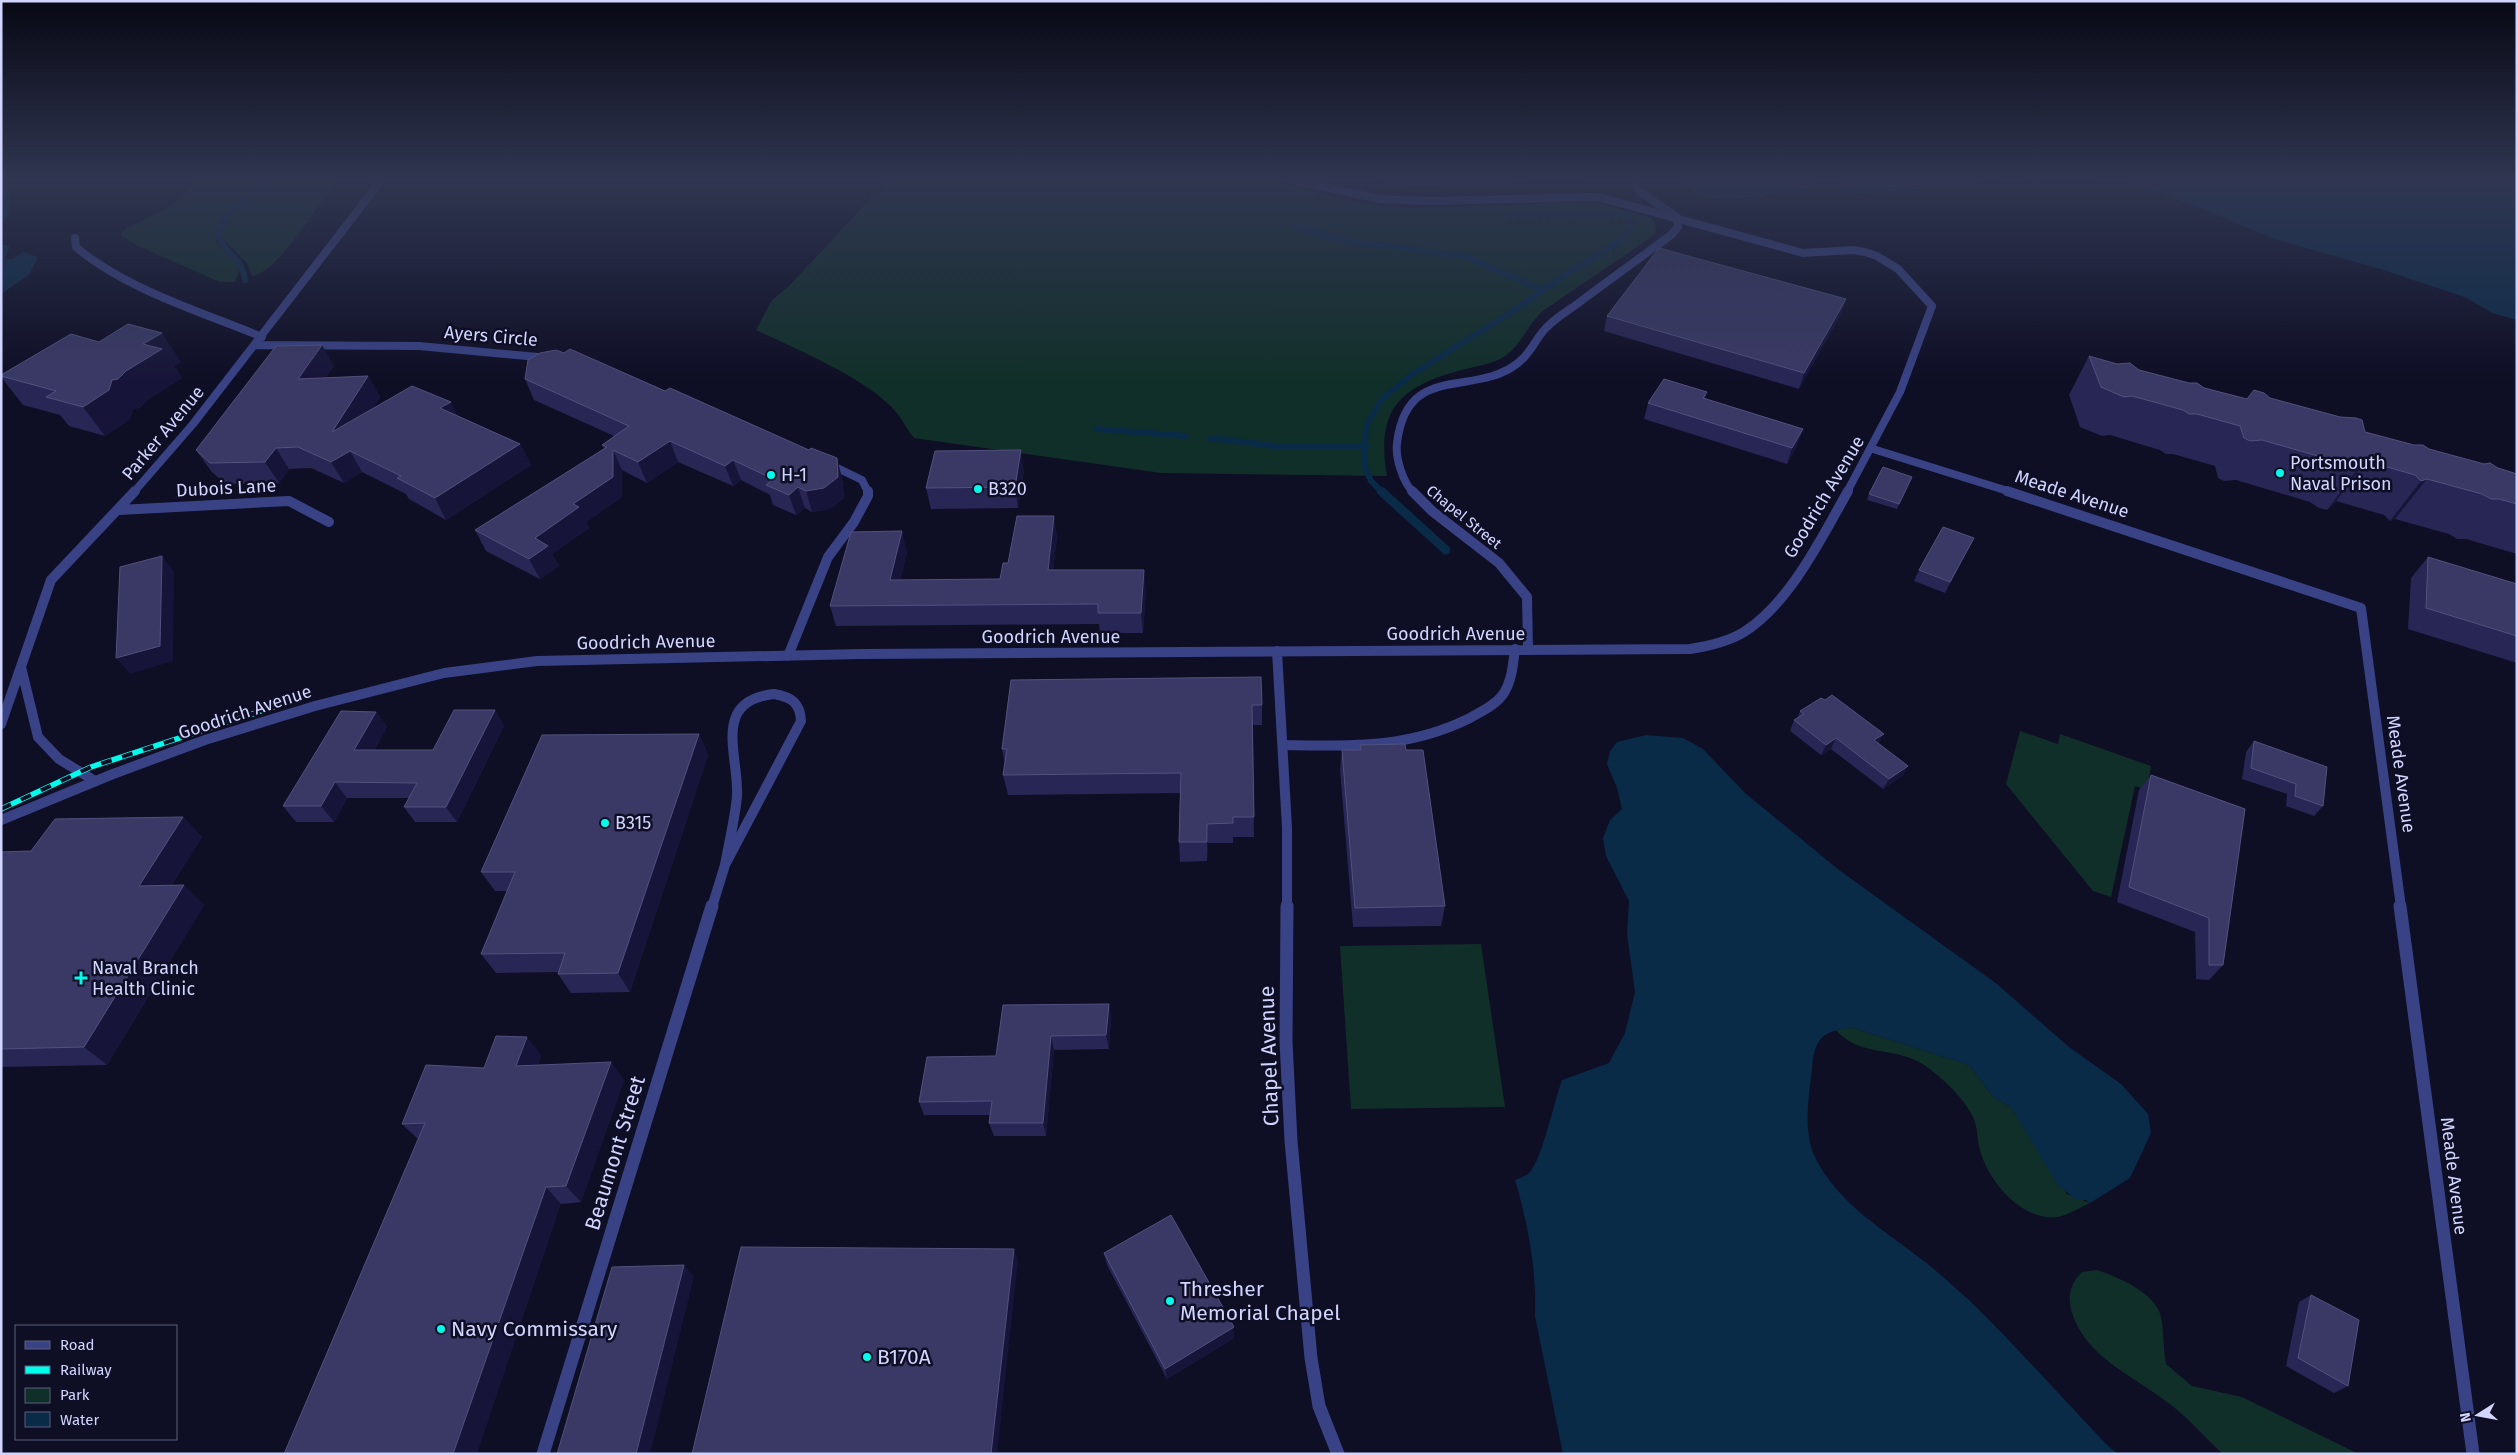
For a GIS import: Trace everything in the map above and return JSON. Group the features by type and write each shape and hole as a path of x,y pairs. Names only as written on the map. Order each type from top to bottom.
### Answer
{"street":[{"path":"76,246 83,254 113,274 262,337"},
{"name":"Parker Avenue","path":"1,724 51,580 59,569 119,510 193,424 331,246"},
{"name":"Chapel Street","path":"1528,649 1527,597 1499,564 1432,511 1406,484 1396,448 1399,424 1410,406 1426,392 1439,386 1491,376 1516,365 1530,354 1545,328 1656,246"},
{"name":"Goodrich Avenue","path":"1,820 95,781 270,719 336,699 444,673 537,661 788,656 1690,649 1716,645 1736,636 1769,611 1805,562 1873,449 1921,346 1932,306 1924,294 1899,270 1876,255 1852,250 1803,254 1775,246"},
{"name":"Ayers Circle","path":"255,345 419,346 559,358"},
{"name":"Meade Avenue","path":"1873,449 2054,506 2361,608 2473,1454"},
{"path":"788,656 828,556 854,522 868,496 868,490 862,480 817,459"},
{"name":"Dubois Lane","path":"119,510 289,501 329,522"},
{"path":"1283,746 1385,744 1415,741 1438,734 1492,705 1501,696 1508,685 1515,650"},
{"name":"Chapel Avenue","path":"1277,651 1287,828 1286,1042 1291,1140 1311,1358 1319,1406 1338,1454"},
{"path":"21,667 38,737 59,759 95,781"},
{"name":"Beaumont Street","path":"543,1454 725,865 737,786 733,746 735,717 739,709 752,698 778,694 788,697 800,706 803,712 801,722 725,865"}],"green space":[{"path":"138,246 220,246 241,267 235,282 220,282"},
{"path":"230,246 289,246 275,262 252,276 247,263"},
{"path":"827,246 1638,246 1544,310 1533,321 1514,348 1502,358 1437,378 1406,395 1395,406 1385,435 1384,454 1387,476 1161,473 914,438 896,412 868,388 830,366 756,330 772,300 789,286"},
{"path":"2020,731 2058,744 2060,734 2151,766 2147,790 2135,786 2111,897 2093,891 2006,784"},
{"path":"1481,944 1505,1107 1351,1109 1340,946"},
{"path":"1853,1028 1969,1065 1994,1098 2011,1107 2067,1194 2090,1203 2058,1217 2045,1217 2032,1213 2020,1206 2008,1197 1990,1174 1980,1150 1973,1117 1952,1088 1931,1070 1913,1059 1854,1044 1835,1029"},
{"path":"2097,1270 2135,1287 2144,1293 2158,1308 2161,1317 2166,1364 2192,1386 2242,1397 2359,1454 2223,1454 2174,1408 2125,1374 2088,1342 2072,1313 2070,1296 2072,1286 2082,1272"}],"water":[{"path":"1,246 10,246 5,259 13,259 23,252 38,257 29,275 1,294"},
{"path":"2299,246 2517,246 2517,320 2492,313 2467,298 2381,269"},
{"path":"1646,735 1683,738 1703,749 1745,793 1839,870 1997,984 2069,1047 2121,1084 2148,1114 2151,1133 2130,1178 2090,1203 2086,1200 2076,1200 2057,1184 2011,1107 1994,1098 1969,1065 1853,1028 1827,1034 1818,1043 1813,1058 1808,1112 1809,1134 1814,1155 1823,1172 1835,1188 1863,1215 1931,1267 1971,1302 2107,1445 2118,1454 1563,1454 1535,1316 1535,1282 1531,1248 1515,1180 1528,1174 1539,1156 1562,1080 1609,1063 1625,1033 1635,992 1627,934 1629,901 1606,856 1603,838 1610,820 1622,809 1617,788 1607,764 1610,751 1617,742"}],"building":[{"path":"1659,248 1846,299 1804,373 1607,316"},
{"path":"128,324 162,333 143,344 162,349 126,371 118,379 112,380 109,390 83,407 46,397 56,391 1,376 71,334 99,342"},
{"path":"322,345 298,379 368,376 332,432 412,386 451,402 440,408 520,444 435,498 397,478 401,476 350,451 331,462 298,447 276,448 265,462 210,463 196,450 276,346"},
{"path":"570,349 665,391 670,388 809,450 811,448 837,458 838,477 824,488 806,491 798,487 789,495 766,485 773,479 733,460 725,466 670,441 638,462 613,450 613,477 573,504 579,507 535,538 548,546 529,559 475,530 607,447 602,445 629,426 525,379 528,360 540,353 556,350 564,353"},
{"path":"2089,356 2117,364 2130,363 2139,370 2189,383 2197,383 2204,388 2247,399 2254,390 2264,393 2270,398 2340,417 2362,420 2365,432 2414,445 2423,445 2429,449 2484,464 2490,463 2498,468 2517,474 2517,504 2499,499 2491,499 2482,494 2427,479 2421,481 2415,475 2366,461 2357,470 2339,462 2262,440 2250,441 2244,438 2240,426 2197,414 2189,414 2183,410 2132,396 2124,397 2101,387"},
{"path":"1664,379 1707,392 1703,398 1803,429 1792,448 1648,403"},
{"path":"1021,450 1015,487 926,488 935,451"},
{"path":"1883,467 1912,477 1899,504 1869,494"},
{"path":"1017,516 1054,516 1048,570 1144,570 1141,613 1098,613 1098,604 830,606 851,532 902,531 890,580 1000,579 1003,563 1008,563"},
{"path":"1943,527 1974,538 1950,582 1919,570"},
{"path":"162,556 160,646 116,658 120,567"},
{"path":"2428,557 2517,584 2517,636 2426,608"},
{"path":"1261,677 1262,705 1252,705 1254,817 1233,817 1233,823 1207,824 1207,842 1179,842 1181,773 1003,775 1007,749 1002,749 1011,680"},
{"path":"1832,695 1884,734 1874,740 1908,766 1889,779 1836,738 1826,745 1794,720 1804,714 1800,711 1821,698 1825,700"},
{"path":"454,710 495,710 446,807 404,807 417,783 335,782 321,806 283,806 341,711 376,712 354,750 433,750"},
{"name":"B315","path":"699,734 618,973 558,974 565,953 481,954 515,872 481,872 542,735"},
{"path":"2254,741 2327,767 2323,806 2295,796 2296,784 2251,768"},
{"path":"1405,744 1406,750 1423,750 1445,906 1355,908 1342,750 1361,750 1360,745"},
{"path":"2151,775 2245,809 2223,965 2209,965 2209,918 2129,887"},
{"name":"Naval Branch Health Clinic","path":"183,817 139,886 184,885 84,1047 1,1049 1,852 31,851 55,819"},
{"path":"1109,1004 1106,1035 1051,1036 1043,1123 989,1123 992,1101 919,1102 927,1057 996,1056 1003,1005"},
{"name":"Navy Commissary","path":"496,1036 527,1037 516,1066 611,1062 566,1186 546,1187 453,1454 284,1454 425,1123 402,1124 426,1065 484,1068"},
{"name":"Thresher Memorial Chapel","path":"1171,1215 1234,1327 1165,1369 1104,1253"},
{"name":"B170A","path":"741,1247 1014,1249 991,1454 692,1454"},
{"path":"684,1265 636,1454 557,1454 612,1267"},
{"path":"2311,1295 2359,1320 2348,1386 2298,1358"}],"waterway":[{"path":"223,246 241,267 245,280"},
{"path":"1385,246 1465,256 1542,290"},
{"path":"1365,446 1366,426 1382,399 1411,375 1518,308 1563,276 1614,246"},
{"path":"1097,429 1186,436"},
{"path":"1210,438 1275,446 1365,446"},
{"path":"1365,446 1364,465 1371,481 1381,491"},
{"path":"1381,491 1446,550"}],"railway":[{"path":"1,809 91,767 292,701"}],"place":[{"name":"Portsmouth Naval Prison","path":"2280,473"},
{"name":"H-1","path":"771,475"},
{"name":"B320","path":"978,489"},
{"name":"B315","path":"605,823"},
{"name":"Naval Branch Health Clinic","path":"81,978"},
{"name":"Thresher Memorial Chapel","path":"1170,1301"},
{"name":"Navy Commissary","path":"441,1329"},
{"name":"B170A","path":"867,1357"}]}
